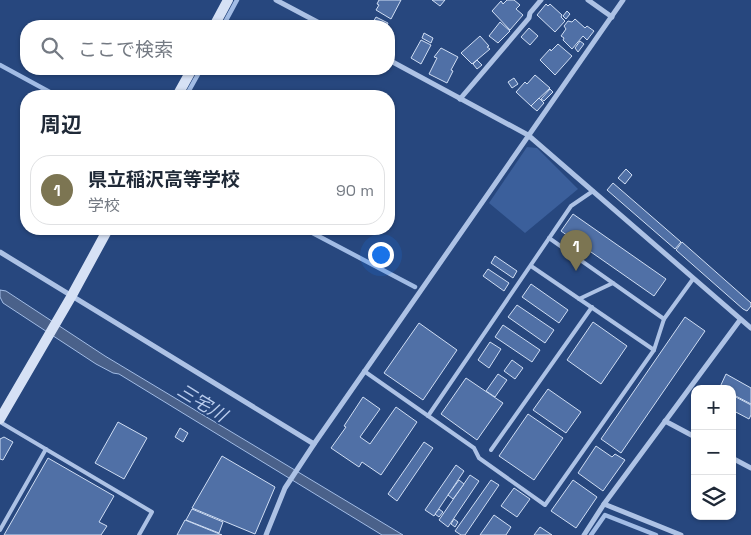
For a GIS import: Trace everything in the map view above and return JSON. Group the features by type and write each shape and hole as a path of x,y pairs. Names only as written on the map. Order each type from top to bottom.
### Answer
{"street":[{"path":"217,20 228,0"},
{"path":"276,0 314,20"},
{"path":"460,98 529,18 530,13 541,0"},
{"path":"588,0 612,16"},
{"path":"266,535 288,484 314,444 623,0"},
{"path":"395,63 528,135 751,328"},
{"path":"180,90 189,75"},
{"path":"0,420 105,235"},
{"path":"0,252 314,444"},
{"path":"584,535 604,504 740,320"},
{"path":"665,421 691,435"},
{"path":"736,460 751,468"},
{"path":"604,504 681,535"}],"lane":[{"path":"428,416 571,206 593,191"},
{"path":"550,238 664,319"},
{"path":"531,266 654,350"},
{"path":"364,371 474,448 479,458 545,505 654,350 664,319 693,279"},
{"path":"579,299 613,283"},
{"path":"491,450 592,307"},
{"path":"0,420 152,512 139,535"},
{"path":"0,530 46,449"}],"shaded area":[{"path":"527,147 537,148 578,189 525,233 489,203"},
{"path":"0,290 6,291 105,356 403,535 382,535 119,374 96,364 3,303 0,297"}],"building":[{"path":"379,0 401,0 391,19 376,10"},
{"path":"432,0 445,0 440,6"},
{"path":"507,0 514,0 520,5 516,9 523,15 510,30 492,11 501,1 503,4"},
{"path":"546,4 548,6 550,4 562,15 561,17 565,21 555,32 537,15"},
{"path":"567,11 570,14 566,19 563,16"},
{"path":"575,19 585,28 587,26 594,31 587,40 583,36 572,49 561,36 566,29 564,26 568,21 572,22"},
{"path":"500,22 510,31 498,43 489,36"},
{"path":"529,28 538,36 530,45 521,37"},
{"path":"424,33 433,38 431,43 422,38"},
{"path":"480,36 490,49 472,64 461,53"},
{"path":"421,40 431,45 421,64 411,58"},
{"path":"580,41 584,44 578,52 575,48"},
{"path":"558,44 572,56 555,75 540,60 550,49 551,51"},
{"path":"441,48 458,57 447,83 429,74 437,58 434,57"},
{"path":"477,60 482,65 477,69 473,64"},
{"path":"535,75 550,88 531,106 516,92"},
{"path":"514,78 518,84 512,88 508,82"},
{"path":"550,89 553,92 544,101 541,99"},
{"path":"539,98 544,103 537,111 531,106"},
{"path":"626,169 632,175 625,184 618,178"},
{"path":"613,183 681,242 675,249 607,190"},
{"path":"573,214 666,279 654,296 561,231"},
{"path":"682,242 751,303 747,311 676,250"},
{"path":"495,256 517,271 513,278 491,263"},
{"path":"488,269 509,283 504,291 483,276"},
{"path":"531,284 568,310 559,323 522,297"},
{"path":"517,305 554,330 545,343 508,317"},
{"path":"685,317 705,331 621,453 601,439"},
{"path":"593,322 627,346 601,384 567,360"},
{"path":"419,323 457,350 423,400 384,373"},
{"path":"503,325 540,350 532,362 495,337"},
{"path":"490,342 501,349 489,368 478,360"},
{"path":"512,360 523,368 515,379 504,371"},
{"path":"498,374 507,380 495,397 486,391"},
{"path":"726,374 751,388 751,404 736,396 736,385 721,385"},
{"path":"466,378 503,403 477,440 441,414"},
{"path":"548,389 581,412 566,433 533,410"},
{"path":"363,397 380,409 360,437 370,444 396,407 417,422 381,475 362,462 359,467 331,448 346,427 344,426"},
{"path":"736,397 751,405 749,419 736,412"},
{"path":"528,414 563,438 534,480 499,456"},
{"path":"118,422 147,438 124,479 95,463"},
{"path":"180,428 188,433 183,442 175,437"},
{"path":"4,437 13,442 3,460 0,459 0,439"},
{"path":"424,442 433,448 397,501 388,494"},
{"path":"596,446 612,457 615,454 625,460 603,491 578,473"},
{"path":"222,456 275,487 255,534 192,508"},
{"path":"48,458 114,496 99,522 107,526 101,535 4,535"},
{"path":"456,465 464,471 434,516 425,510"},
{"path":"470,475 479,481 448,527 439,520"},
{"path":"459,480 464,484 453,499 448,495"},
{"path":"491,480 499,485 465,535 461,535 455,531"},
{"path":"573,480 597,497 576,528 551,511"},
{"path":"514,488 530,499 517,517 501,506"},
{"path":"192,509 223,522 219,533 186,520"},
{"path":"439,509 443,512 439,517 435,514"},
{"path":"494,515 511,527 506,535 480,535"},
{"path":"454,519 458,522 455,527 451,524"},
{"path":"185,520 222,535 177,535"},
{"path":"540,527 552,535 534,535"}],"waterway":[{"path":"226,20 237,0"},
{"path":"0,65 46,90"},
{"path":"189,90 198,75"},
{"path":"316,235 415,287"},
{"path":"591,535 605,515 656,535"}],"place":[{"name":"県立稲沢高等学校","path":"576,271"}],"water label":[{"name":"三宅川","path":"202,403"}]}
